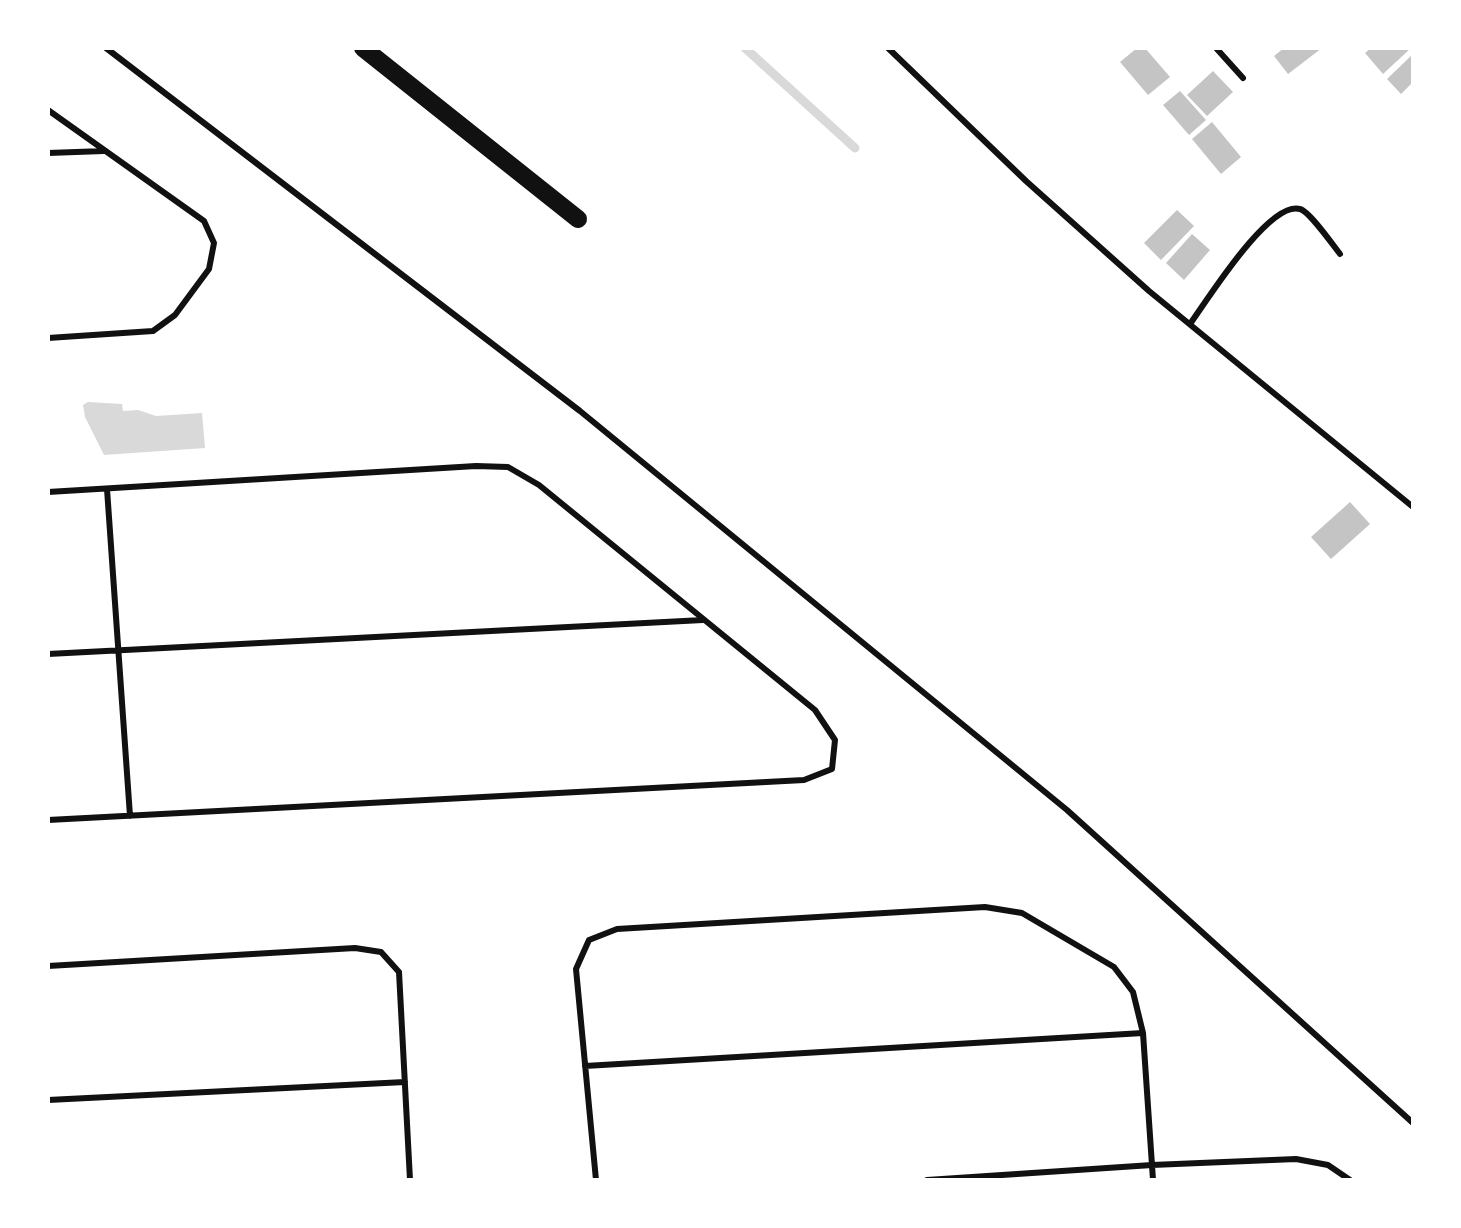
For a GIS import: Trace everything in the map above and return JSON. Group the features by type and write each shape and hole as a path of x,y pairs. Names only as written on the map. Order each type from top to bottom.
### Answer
{"highway":[{"path":"363,48 578,219"}],"street":[{"path":"106,48 580,411 1049,795 1413,1123"},
{"path":"888,48 1026,181 1149,291 1413,507"},
{"path":"1216,48 1243,78"},
{"path":"48,110 204,221 214,243 209,269 175,315 153,332 48,338"},
{"path":"48,153 105,150"},
{"path":"1190,324 1224,273 1257,234 1278,216 1293,208 1299,208 1309,215 1340,254"},
{"path":"48,492 476,466 508,467 539,485 815,710 835,740 832,769 804,780 48,820"},
{"path":"107,489 130,816"},
{"path":"48,654 703,620"},
{"path":"596,1180 576,969 590,940 617,929 986,907 1022,913 1114,966 1133,992 1143,1033 1153,1180"},
{"path":"48,966 355,948 381,952 399,972 410,1180"},
{"path":"585,1066 1143,1033"},
{"path":"48,1100 405,1082"},
{"path":"927,1180 1296,1158 1328,1165 1350,1180"}],"shaded area":[{"path":"88,402 122,404 123,411 138,410 156,416 202,413 205,448 104,455 85,417 83,405"}],"building":[{"path":"1137,48 1145,48 1170,77 1148,95 1120,62"},
{"path":"1284,48 1322,48 1288,74 1274,56"},
{"path":"1371,48 1411,48 1383,74 1365,53"},
{"path":"1413,54 1413,82 1401,94 1387,79"},
{"path":"1213,71 1233,92 1207,116 1187,95"},
{"path":"1180,91 1206,120 1189,135 1163,105"},
{"path":"1212,122 1241,157 1221,174 1192,139"},
{"path":"1177,210 1194,226 1161,260 1144,243"},
{"path":"1192,234 1210,250 1184,280 1166,263"},
{"path":"1350,502 1370,524 1331,559 1311,537"}],"waterway":[{"path":"745,48 855,148"}]}
